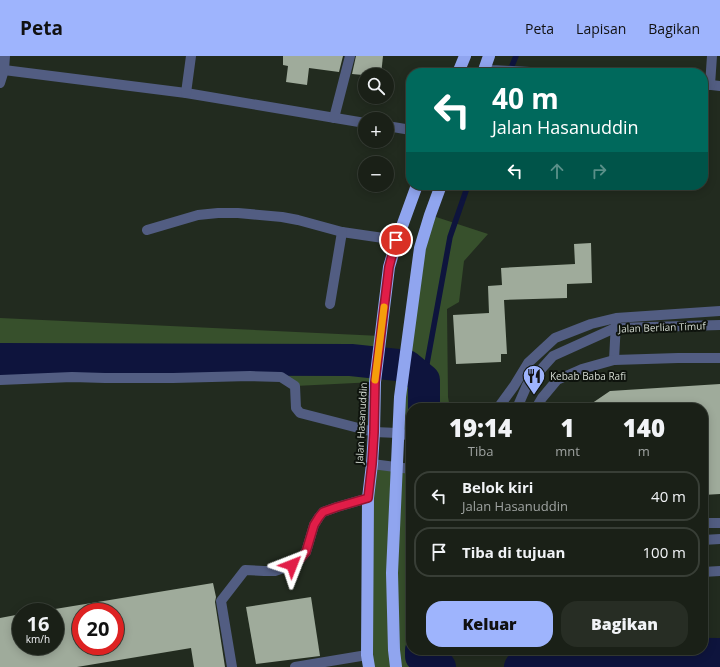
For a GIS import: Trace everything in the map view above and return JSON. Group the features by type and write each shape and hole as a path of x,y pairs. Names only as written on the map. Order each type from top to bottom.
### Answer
{"highway":[{"path":"460,68 464,56"},
{"path":"485,68 489,56"},
{"name":"Jalan Hasanuddin","path":"369,667 367,655 368,498 374,432 375,382 389,267 396,240 416,190"},
{"path":"396,667 394,650 392,573 405,468 405,434 400,397 420,248 439,190"}],"street":[{"path":"0,84 5,56"},
{"path":"186,93 191,56"},
{"path":"334,118 350,56"},
{"path":"711,85 712,56"},
{"path":"2,69 186,93 358,122"},
{"path":"394,127 406,129"},
{"path":"147,230 198,215 238,213 282,217 342,232 396,240"},
{"path":"330,304 342,232"},
{"path":"502,403 528,363 555,338 591,324 616,318 720,311"},
{"path":"614,360 616,318"},
{"name":"Jalan Berlian Timuf","path":"519,403 527,385 553,356 615,328 720,325"},
{"path":"539,403 557,380 582,369 614,360 720,358"},
{"path":"0,380 72,377 173,378 250,376 281,378 295,386 296,408 300,413 374,432 405,434"},
{"path":"372,464 405,468"},
{"path":"232,667 221,601 245,570 275,571 292,565 306,552 314,525 323,512 368,498"},
{"path":"708,524 720,523"},
{"path":"708,540 720,539"},
{"path":"708,572 720,571"},
{"path":"295,667 326,664 367,655"}],"green space":[{"path":"430,215 488,234 464,261 459,302 447,309 449,403 406,403 406,434 398,433"},
{"path":"0,318 381,336 375,382 295,386 281,377 0,380"},
{"path":"372,464 406,468 406,655 441,655 441,667 369,667"}],"building":[{"path":"283,56 343,56 339,72 309,68 307,85 286,82 288,66 283,65"},
{"path":"356,56 383,56 382,68 358,68 358,75 352,74"},
{"path":"591,243 592,283 567,284 567,298 504,300 507,354 501,354 501,362 456,364 453,315 489,313 488,286 502,285 501,268 575,264 574,244"},
{"path":"720,384 720,494 708,495 708,403 592,403 610,391"},
{"path":"213,583 225,667 194,667 191,648 77,667 0,667 0,618 12,616 12,655 64,655 64,608 72,606 72,655 124,655 124,603 91,603"},
{"path":"311,597 320,656 256,664 246,607"}],"waterway":[{"path":"511,68 516,56"},
{"path":"424,380 450,237 466,190"},
{"path":"0,359 351,360 407,366 424,380 424,403"},
{"path":"708,654 720,654"},
{"path":"421,655 440,667"},
{"path":"520,667 552,655"}],"slow traffic":[{"path":"375,380 384,307"}],"place":[{"name":"Kebab Baba Rafi","path":"534,396"}],"route":[{"path":"292,565 306,552 314,525 323,512 368,498 374,432 375,382 389,267 396,240"}]}
